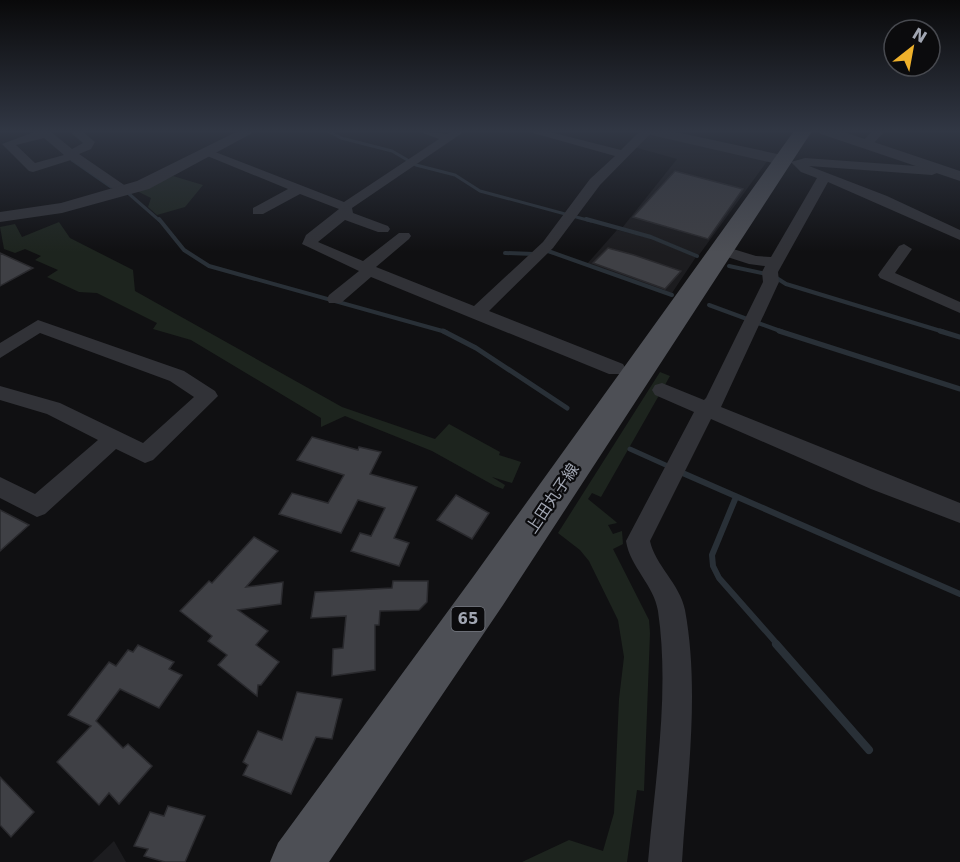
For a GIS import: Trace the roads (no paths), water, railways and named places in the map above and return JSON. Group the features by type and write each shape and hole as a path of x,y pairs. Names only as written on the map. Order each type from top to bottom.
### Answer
{"main road":[{"name":"上田丸子線","path":"297,862 488,591 720,250 781,171"}],"street":[{"path":"96,171 126,191"},
{"path":"0,217 62,208 126,191 170,171"},
{"path":"253,171 299,189 383,229"},
{"path":"400,171 344,210 311,238 310,244 441,301 477,313 616,369"},
{"path":"477,313 548,245 581,199 606,171"},
{"path":"810,171 882,199 960,236"},
{"path":"665,862 676,655 670,607 665,590 640,553 638,541 706,411 714,402 771,282 770,272 824,177"},
{"path":"258,211 299,189"},
{"path":"335,299 366,273 368,265 404,236"},
{"path":"904,249 886,275 960,308"},
{"path":"720,250 755,261 776,262"},
{"path":"0,352 38,326 177,376 208,396 145,454 53,408 0,393"},
{"path":"663,390 706,411 960,513"},
{"path":"0,487 37,507 114,438"}],"waterway":[{"path":"88,171 111,187"},
{"path":"440,171 455,175 480,191 591,221"},
{"path":"128,193 160,221"},
{"path":"159,219 184,250 209,266 444,331"},
{"path":"586,219 651,237 697,256"},
{"path":"543,252 548,251 672,295"},
{"path":"505,253 534,254"},
{"path":"729,266 766,274"},
{"path":"775,277 786,284 944,332"},
{"path":"709,305 747,319"},
{"path":"758,323 783,332"},
{"path":"444,331 476,348 567,408"},
{"path":"779,331 960,389"},
{"path":"940,331 960,337"},
{"path":"630,449 670,467"},
{"path":"678,471 960,594"},
{"path":"736,497 712,555 713,566 719,578 778,645"},
{"path":"776,644 869,750"}]}
